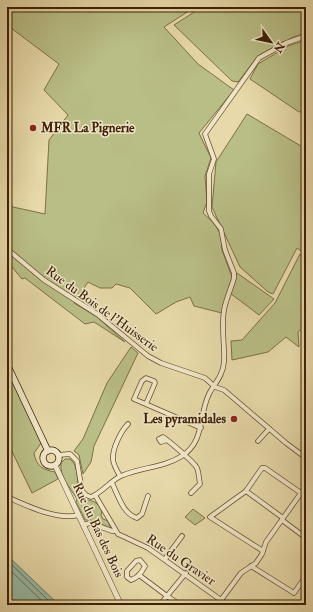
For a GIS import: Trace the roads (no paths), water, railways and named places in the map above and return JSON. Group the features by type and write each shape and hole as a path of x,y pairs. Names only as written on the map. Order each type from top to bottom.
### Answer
{"main road":[{"path":"7,364 48,451"},
{"path":"48,451 55,452 58,455 58,462 55,465 48,465 44,462 45,454 48,451"}],"street":[{"path":"58,455 70,454 76,459 82,491 89,496 95,495 120,476 170,463 183,455 195,444 202,428 205,404 209,394 215,387 224,363 222,343 224,311 233,283 234,273 225,250 221,229 209,211 209,174 214,159 205,134 259,58 286,43 306,36"},
{"name":"Rue du Bois de l'Huisserie","path":"7,249 44,280 97,314 148,356 161,363 208,379 215,387 224,390 269,429 306,458"},
{"path":"146,404 155,384 154,381 146,378 142,381 134,399 202,428"},
{"path":"120,476 113,460 113,455 124,428 128,424"},
{"path":"258,441 269,429"},
{"path":"167,440 183,455 192,460 197,468 200,484 191,493"},
{"name":"Rue du Bas des Bois","path":"55,465 121,605"},
{"path":"263,551 210,517 246,491 262,468 265,468 301,493"},
{"path":"112,483 127,512 131,516 137,518 142,514 148,496"},
{"path":"221,600 241,573 256,563 266,542 306,486"},
{"path":"246,491 306,538"},
{"path":"95,495 115,531"},
{"path":"7,498 49,513 70,516 78,515"},
{"name":"Rue du Gravier","path":"83,525 90,523 112,532 115,531 148,548 186,573 228,605"},
{"path":"165,559 182,536"},
{"path":"140,560 145,566 140,575 131,580 127,577 127,571 136,561 140,560"},
{"path":"251,566 294,594 305,579"},
{"path":"160,605 186,573"},
{"path":"140,575 180,605"}],"water":[{"path":"7,555 59,605 11,605 7,601"}],"place":[{"name":"MFR La Pignerie","path":"33,128"},
{"name":"Les pyramidales","path":"234,419"}]}
